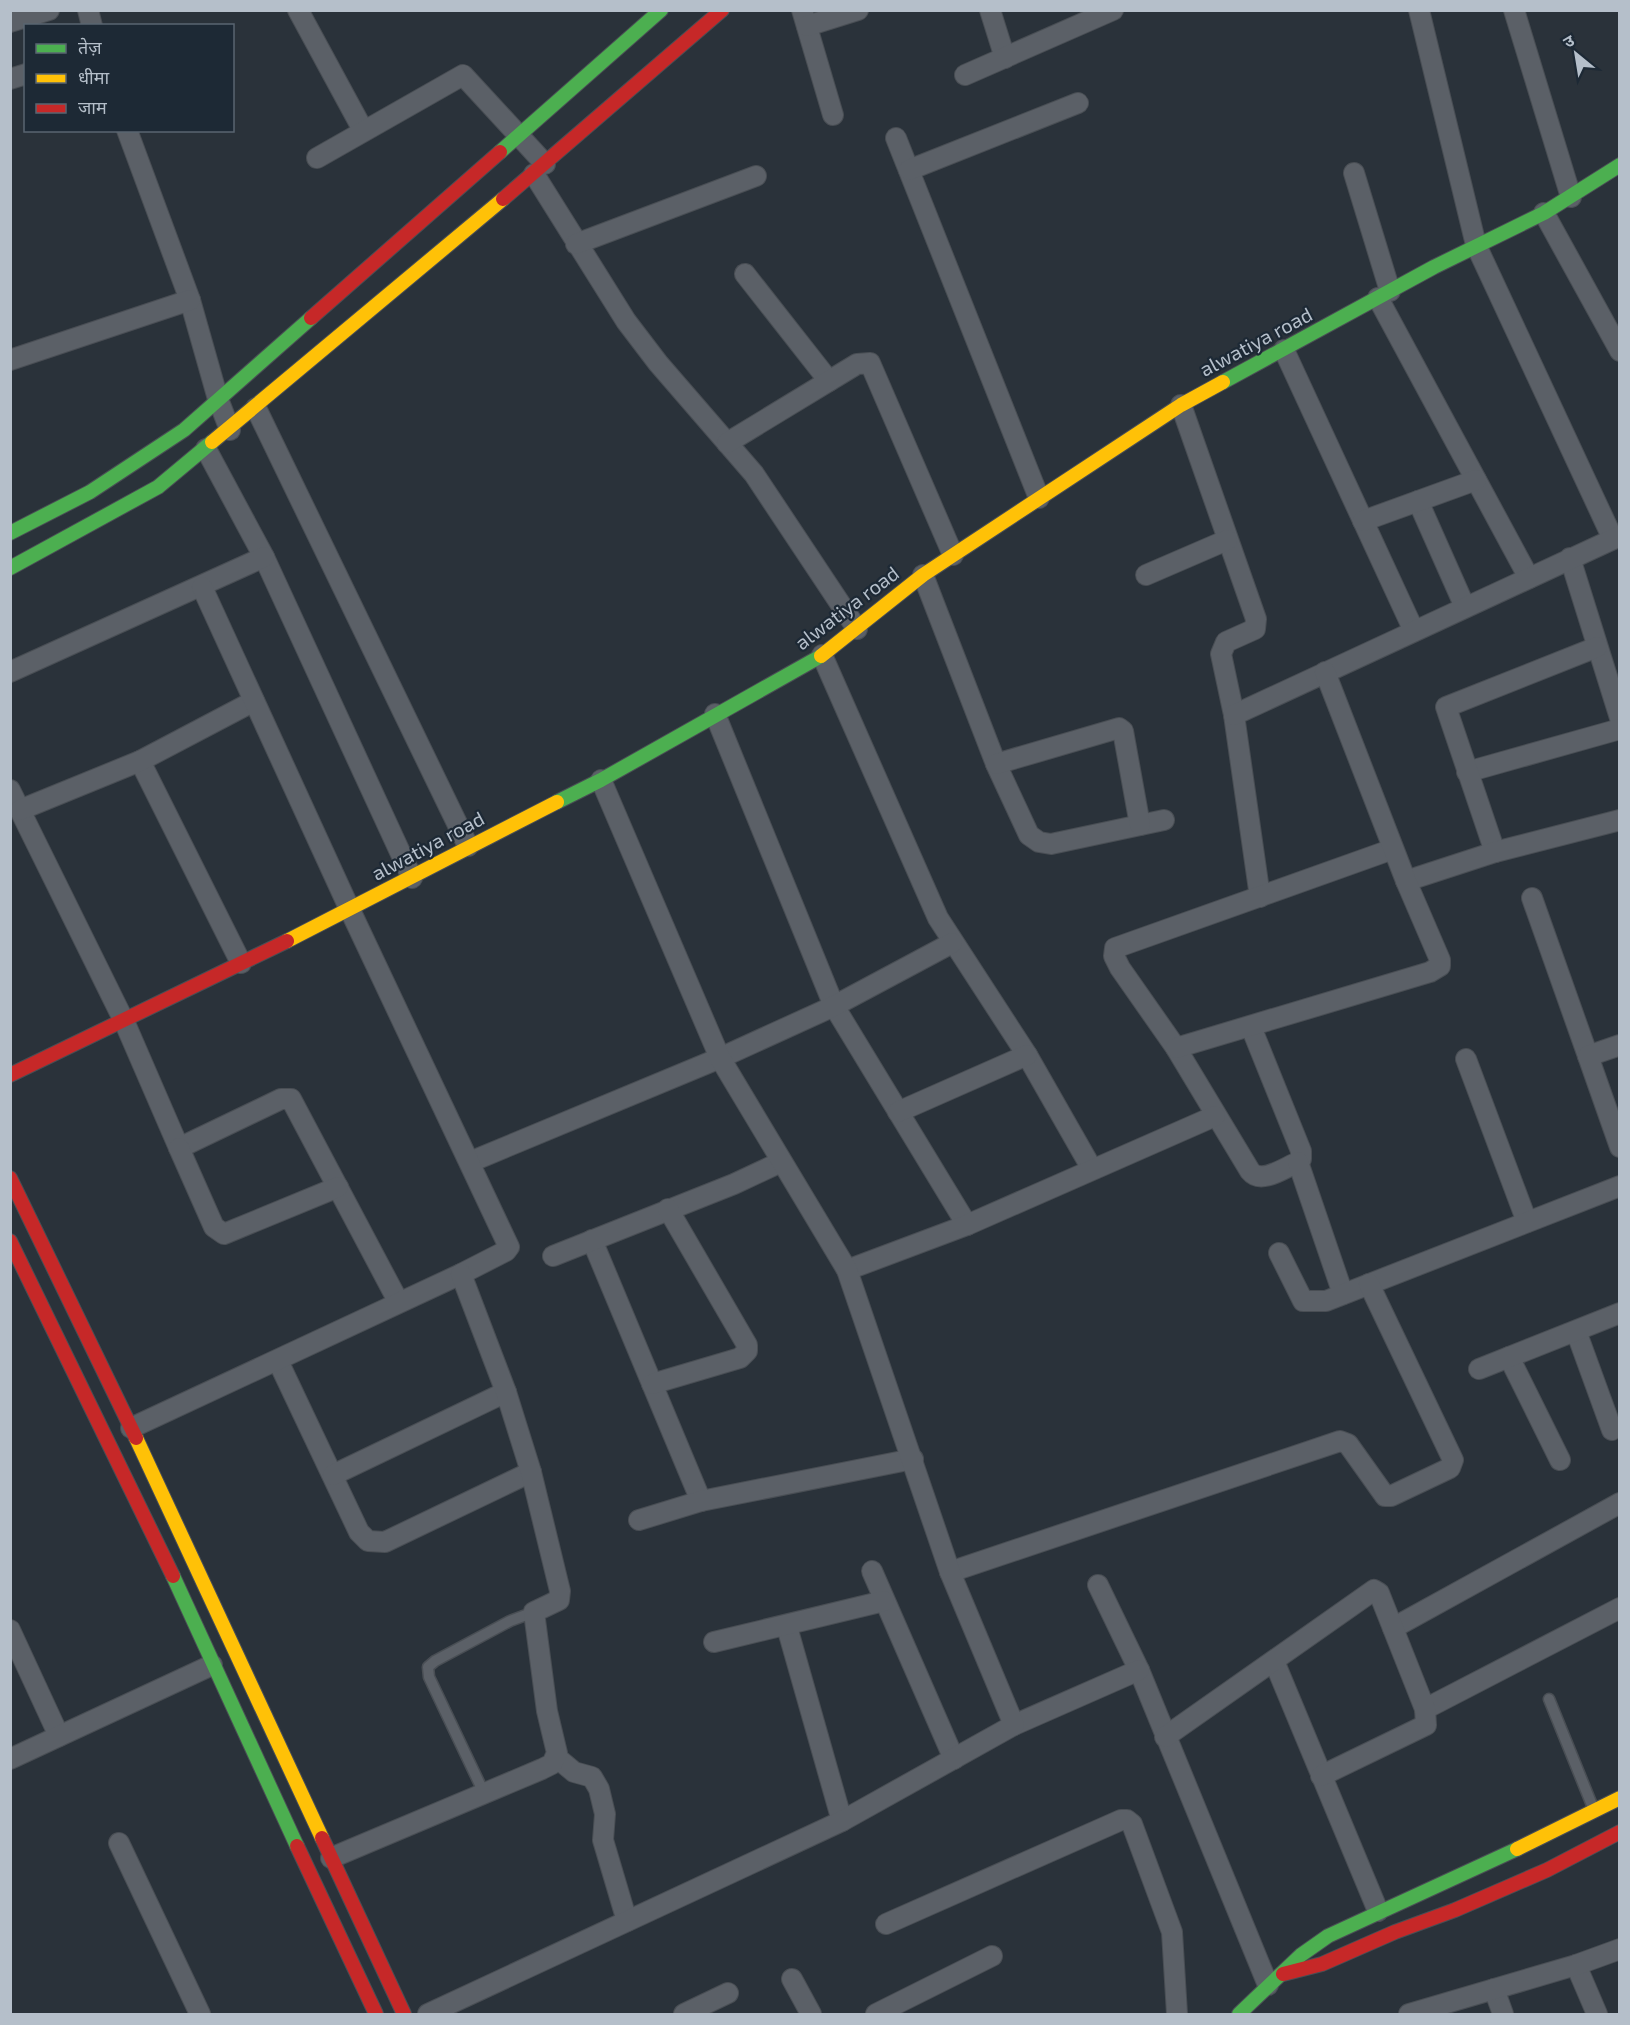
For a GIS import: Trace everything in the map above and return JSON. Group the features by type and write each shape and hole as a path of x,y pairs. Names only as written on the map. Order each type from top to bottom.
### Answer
{"street":[{"path":"10,22 49,10"},
{"path":"298,10 363,130"},
{"path":"10,532 99,486 184,430 661,10"},
{"path":"11,565 158,487 230,430 539,169 722,10"},
{"path":"833,115 805,18 858,10"},
{"path":"990,10 1005,58"},
{"path":"965,75 1113,10"},
{"path":"1234,715 1616,538 1476,245 1419,10"},
{"path":"1514,10 1571,197"},
{"path":"317,158 463,75 519,137 539,169 576,244 626,321 658,363 728,443 765,490 857,629"},
{"path":"909,170 1078,103"},
{"path":"128,132 190,300 218,399 230,430"},
{"path":"896,138 1039,498"},
{"name":"alwatiya road","path":"10,1075 350,910 468,846 601,780 822,655 857,629 922,574 1180,405 1476,245 1544,213 1620,165"},
{"path":"1354,173 1384,295 1476,480 1529,578"},
{"path":"576,244 756,176"},
{"path":"1544,213 1620,351"},
{"path":"745,274 829,381"},
{"path":"10,360 190,300"},
{"path":"1284,350 1414,631"},
{"path":"728,443 857,364 870,363 953,555"},
{"path":"1180,405 1256,625 1256,629 1226,642 1221,654 1234,715 1260,897"},
{"path":"256,408 468,846"},
{"path":"206,449 264,557 412,878"},
{"path":"1363,521 1476,480"},
{"path":"1418,501 1465,607"},
{"path":"1146,575 1227,540"},
{"path":"10,672 264,557"},
{"path":"1570,558 1620,718"},
{"path":"922,574 996,764 1029,835 1039,842 1051,844 1164,820"},
{"path":"131,1428 278,1361 398,1301 461,1274 507,1251 509,1247 350,910 202,587"},
{"path":"1495,852 1446,707 1597,647"},
{"path":"822,655 926,891 952,943 1027,1054 1092,1169"},
{"path":"1176,1048 1436,970 1440,966 1440,960 1393,849 1325,672"},
{"path":"20,810 140,761 254,701"},
{"path":"715,714 834,1006 967,1224"},
{"path":"996,764 1119,728 1123,731 1140,825"},
{"path":"1467,772 1620,729"},
{"path":"140,761 241,963"},
{"path":"601,780 720,1059 847,1270 950,1572 1014,1725"},
{"path":"10,790 124,1021 214,1227 224,1234 338,1187"},
{"path":"1406,881 1495,852 1620,820"},
{"path":"1251,1027 1301,1151 1301,1159 1298,1162 1261,1178 1254,1176 1215,1116 1176,1048 1120,968 1114,956 1115,948 1393,849"},
{"path":"1532,898 1620,1147"},
{"path":"470,1162 720,1059 834,1006 952,943"},
{"path":"1588,1056 1620,1045"},
{"path":"898,1112 1027,1054"},
{"path":"1466,1059 1527,1222"},
{"path":"179,1148 281,1099 291,1099 398,1301"},
{"path":"847,1270 967,1224 1215,1116"},
{"path":"553,1256 781,1161"},
{"path":"1298,1162 1343,1294"},
{"path":"10,1178 131,1428 404,2014"},
{"path":"1279,1253 1303,1301 1326,1300 1620,1186"},
{"path":"652,1384 740,1358 747,1351 747,1345 668,1209"},
{"path":"592,1240 700,1501"},
{"path":"11,1243 159,1544 212,1665 376,2014"},
{"path":"331,1858 542,1769 552,1764 556,1757 534,1612 559,1600 561,1596 531,1472 506,1392 461,1274"},
{"path":"950,1572 1340,1441 1347,1444 1385,1496 1391,1496 1450,1468 1453,1460 1440,1428 1423,1398 1369,1284"},
{"path":"1479,1369 1620,1313"},
{"path":"1576,1331 1612,1430"},
{"path":"1509,1357 1560,1460"},
{"path":"278,1361 359,1532 368,1541 385,1542 531,1472"},
{"path":"333,1475 506,1392"},
{"path":"639,1520 700,1501 913,1458"},
{"path":"1393,1628 1620,1503"},
{"path":"872,1571 954,1760"},
{"path":"1098,1585 1139,1670 1165,1737 1274,1979"},
{"path":"1165,1737 1370,1591 1379,1593 1425,1709 1427,1721 1422,1728 1321,1776"},
{"path":"714,1642 787,1627 884,1601"},
{"path":"1425,1709 1620,1608"},
{"path":"787,1627 842,1821"},
{"path":"10,1630 59,1736"},
{"path":"1274,1661 1378,1911"},
{"path":"10,1759 212,1665"},
{"path":"428,2014 842,1821 1014,1725 1139,1670"},
{"path":"556,1757 574,1772 592,1777 599,1789 605,1821 603,1840 627,1921"},
{"path":"1239,2014 1274,1979 1314,1945 1378,1911 1501,1857 1620,1798"},
{"path":"886,1924 1121,1820 1127,1820 1132,1824 1172,1932 1177,2014"},
{"path":"1274,1979 1322,1964 1395,1932 1455,1910 1546,1870 1620,1832"},
{"path":"119,1843 200,2014"},
{"path":"1414,2014 1576,1965 1620,1949"},
{"path":"876,2014 992,1956"},
{"path":"1576,1965 1597,2014"},
{"path":"792,1979 811,2014"},
{"path":"1494,1989 1503,2014"},
{"path":"684,2014 728,1993"}],"lane":[{"path":"484,1793 429,1677 428,1667 435,1661 510,1621 534,1612"},
{"path":"1549,1699 1594,1810"}],"traffic: fast":[{"path":"500,152 661,10"},
{"path":"1223,382 1434,267 1544,213 1620,165"},
{"path":"10,533 90,492 184,430 311,318"},
{"path":"10,568 158,487 212,442"},
{"path":"557,802 601,780 821,656"},
{"path":"173,1576 297,1846"},
{"path":"1239,2014 1301,1955 1328,1936 1517,1849"}],"traffic: slow":[{"path":"212,442 503,199"},
{"path":"821,656 923,575 1181,405 1223,382"},
{"path":"287,941 557,802"},
{"path":"136,1438 322,1838"},
{"path":"1517,1849 1620,1798"}],"traffic: jam":[{"path":"503,199 722,10"},
{"path":"311,318 500,152"},
{"path":"10,1075 287,941"},
{"path":"10,1178 136,1438"},
{"path":"10,1241 173,1576"},
{"path":"1283,1974 1322,1964 1395,1932 1455,1910 1547,1870 1620,1832"},
{"path":"322,1838 404,2014"},
{"path":"297,1846 376,2014"}]}
